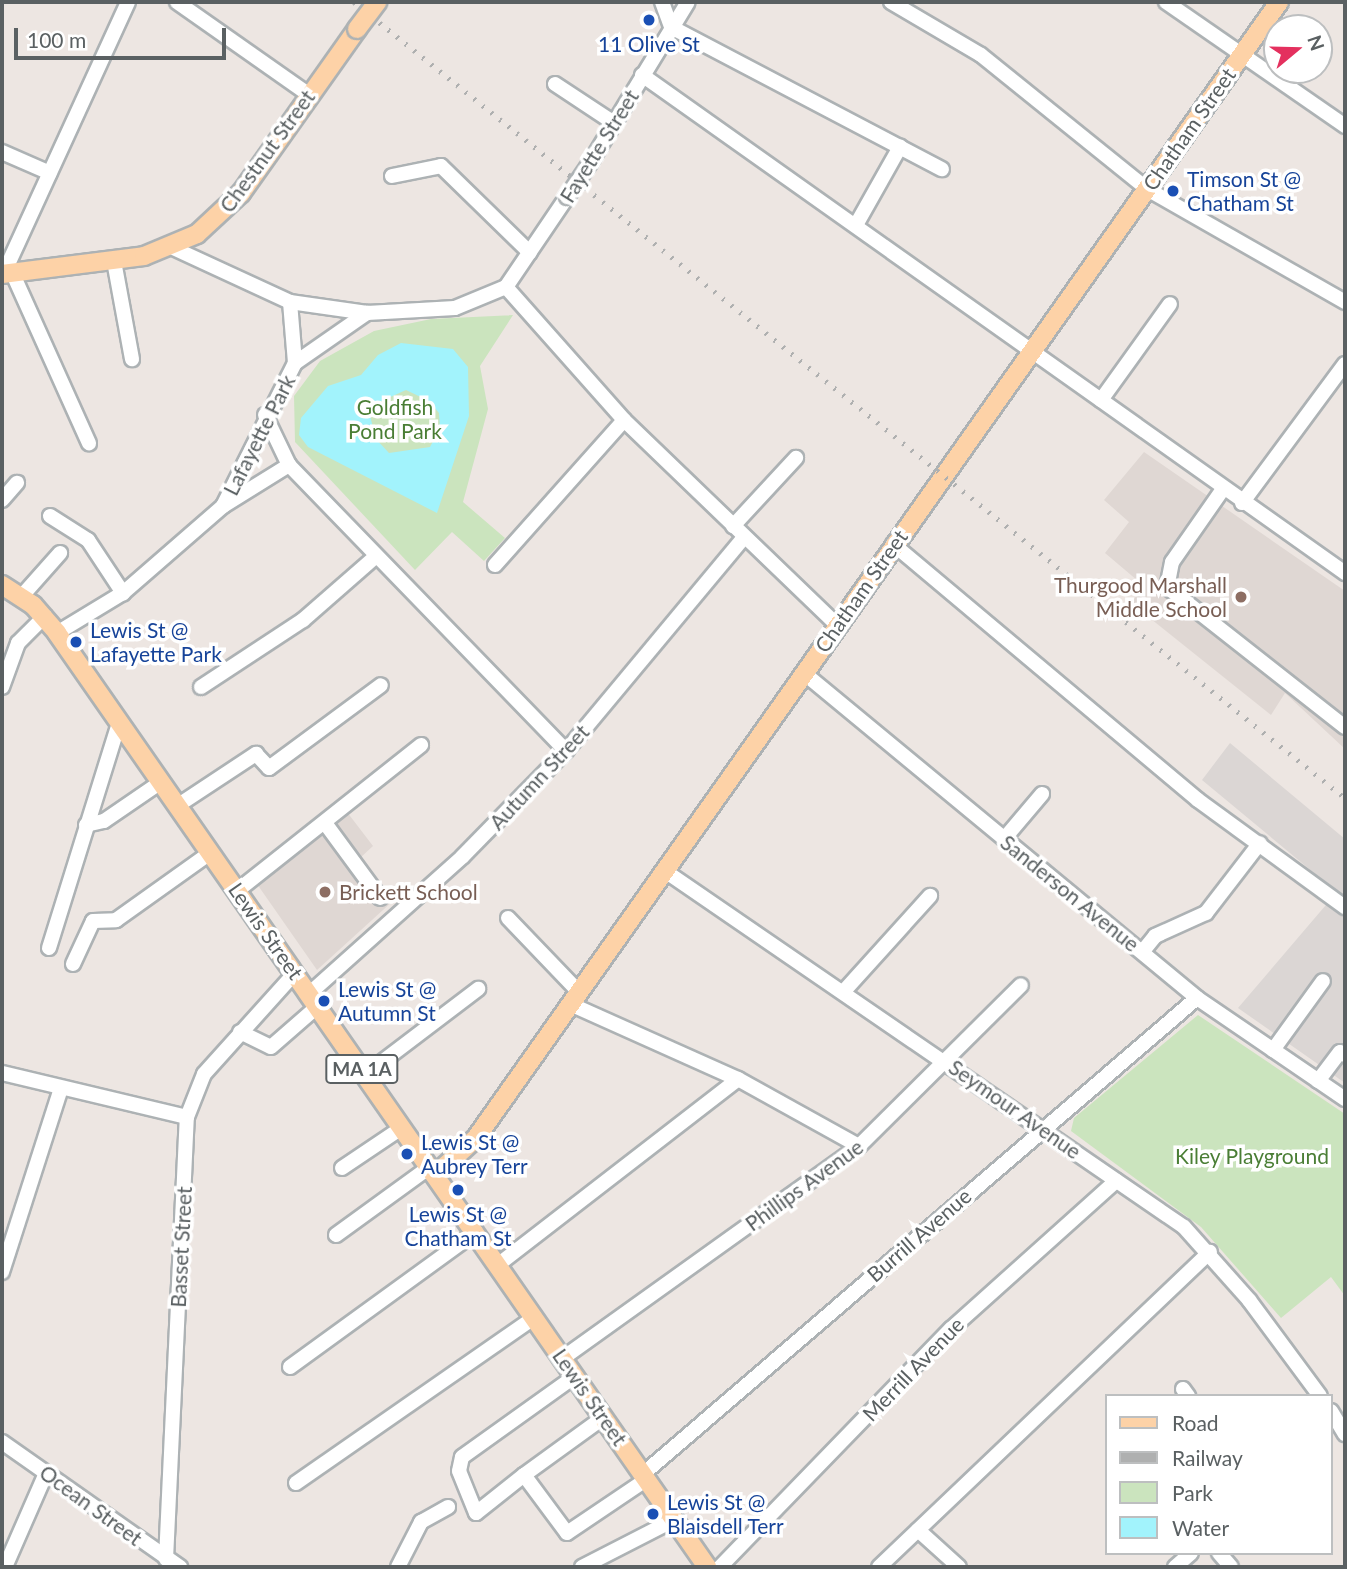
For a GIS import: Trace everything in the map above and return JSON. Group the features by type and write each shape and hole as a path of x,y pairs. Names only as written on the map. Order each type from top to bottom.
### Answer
{"main road":[{"name":"Chestnut Street","path":"6,273 114,261 172,247 220,216 377,2"},
{"name":"Chatham Street","path":"434,1170 476,1139 805,674 893,544 1279,2"},
{"name":"Lewis Street","path":"2,585 44,616 57,633 434,1170 707,1567"}],"street":[{"path":"89,443 6,273 128,2"},
{"path":"177,2 308,94"},
{"path":"662,2 671,27 942,169"},
{"name":"Fayette Street","path":"506,287 590,163 688,2"},
{"path":"891,2 981,55 1147,189 1345,302"},
{"path":"1166,2 1345,126"},
{"path":"642,75 856,225 1242,503 1344,569"},
{"path":"555,84 614,123"},
{"path":"856,225 900,146"},
{"path":"2,152 50,173"},
{"path":"392,176 441,166 530,253"},
{"path":"172,247 290,302 367,313 455,308 506,287 624,420 836,625"},
{"path":"114,261 132,359"},
{"name":"Lafayette Park","path":"290,302 295,363"},
{"path":"1101,400 1170,304"},
{"name":"Lafayette Park","path":"57,633 123,593 223,506 265,415 295,363 367,313"},
{"path":"1242,503 1345,364"},
{"path":"265,415 289,465 375,557 566,751"},
{"path":"495,565 624,420"},
{"path":"733,526 796,458"},
{"path":"223,506 289,465"},
{"path":"2,500 18,483"},
{"path":"1223,489 1165,575 1171,594 1345,727"},
{"path":"50,516 88,540 123,593"},
{"name":"Autumn Street","path":"240,1032 264,1047 463,856 566,751 744,537"},
{"path":"893,544 1198,800 1345,907"},
{"path":"21,597 61,553"},
{"path":"201,687 303,620 375,557"},
{"path":"2,687 19,643 44,616"},
{"name":"Sanderson Avenue","path":"805,674 1197,998 1345,1099"},
{"path":"177,806 256,754 269,768 381,685"},
{"path":"49,948 119,723"},
{"path":"237,891 421,745"},
{"path":"86,825 104,821 161,782"},
{"path":"1004,839 1042,794"},
{"path":"325,822 380,898"},
{"path":"1143,951 1155,936 1206,914 1260,843"},
{"path":"73,964 93,921 116,920 210,853"},
{"name":"Seymour Avenue","path":"666,871 845,990 1044,1128 1210,1252 1318,1394"},
{"path":"845,990 930,896"},
{"path":"508,918 575,998 738,1079 859,1146"},
{"name":"Basset Street","path":"174,1565 187,1117 204,1074 295,973"},
{"path":"1273,1050 1323,981"},
{"name":"Phillips Avenue","path":"563,1358 859,1146 1021,985"},
{"path":"366,1074 478,989"},
{"name":"Burrill Avenue","path":"524,1475 567,1533 645,1476 1197,998"},
{"path":"1318,1080 1340,1052 1345,1055"},
{"path":"2,1073 187,1117"},
{"path":"499,1264 738,1079"},
{"path":"2,1272 61,1087"},
{"path":"342,1168 403,1127"},
{"path":"336,1235 434,1170"},
{"name":"Merrill Avenue","path":"720,1567 951,1329 1116,1181"},
{"path":"290,1367 476,1232"},
{"path":"879,1567 1210,1252"},
{"path":"296,1483 535,1317"},
{"path":"576,1376 462,1457 459,1471 476,1513 604,1417"},
{"name":"Ocean Street","path":"2,1442 174,1565"},
{"path":"5,1567 46,1473"},
{"path":"398,1567 421,1522 449,1507"},
{"path":"582,1567 674,1520"},
{"path":"918,1530 960,1567"},
{"path":"1175,1567 1189,1555"}],"shaded area":[{"name":"Thurgood Marshall Middle School","path":"1144,452 1345,591 1345,749 1285,693 1271,715 1131,603 1144,586 1105,553 1129,522 1104,500"},
{"path":"1230,743 1345,839 1345,1083 1238,1008 1337,892 1202,780"},
{"name":"Brickett School","path":"347,812 373,846 360,858 394,900 317,970 257,884"}],"green space":[{"name":"Goldfish Pond Park","path":"513,315 480,366 488,409 463,502 505,538 484,561 452,532 415,570 295,442 294,396 320,361 374,331 431,319"},
{"name":"Kiley Playground","path":"1198,1015 1345,1114 1345,1296 1331,1277 1281,1318 1201,1227 1071,1131 1074,1118"}],"water":[{"path":"401,343 453,349 468,367 469,416 437,513 308,447 299,435 301,418 328,386 361,375 378,355","holes":["406,390 429,401 439,413 440,428 430,447 389,453 376,439 370,416 377,403"]}],"railway":[{"path":"354,2 1345,798"}],"place":[{"name":"11 Olive St","path":"649,20"},
{"name":"Timson St @ Chatham St","path":"1173,191"},
{"name":"Thurgood Marshall Middle School","path":"1241,597"},
{"name":"Lewis St @ Lafayette Park","path":"76,642"},
{"name":"Brickett School","path":"325,892"},
{"name":"Lewis St @ Autumn St","path":"324,1001"},
{"name":"Lewis St @ Aubrey Terr","path":"407,1154"},
{"name":"Lewis St @ Chatham St","path":"458,1190"},
{"name":"Lewis St @ Blaisdell Terr","path":"653,1514"}]}
